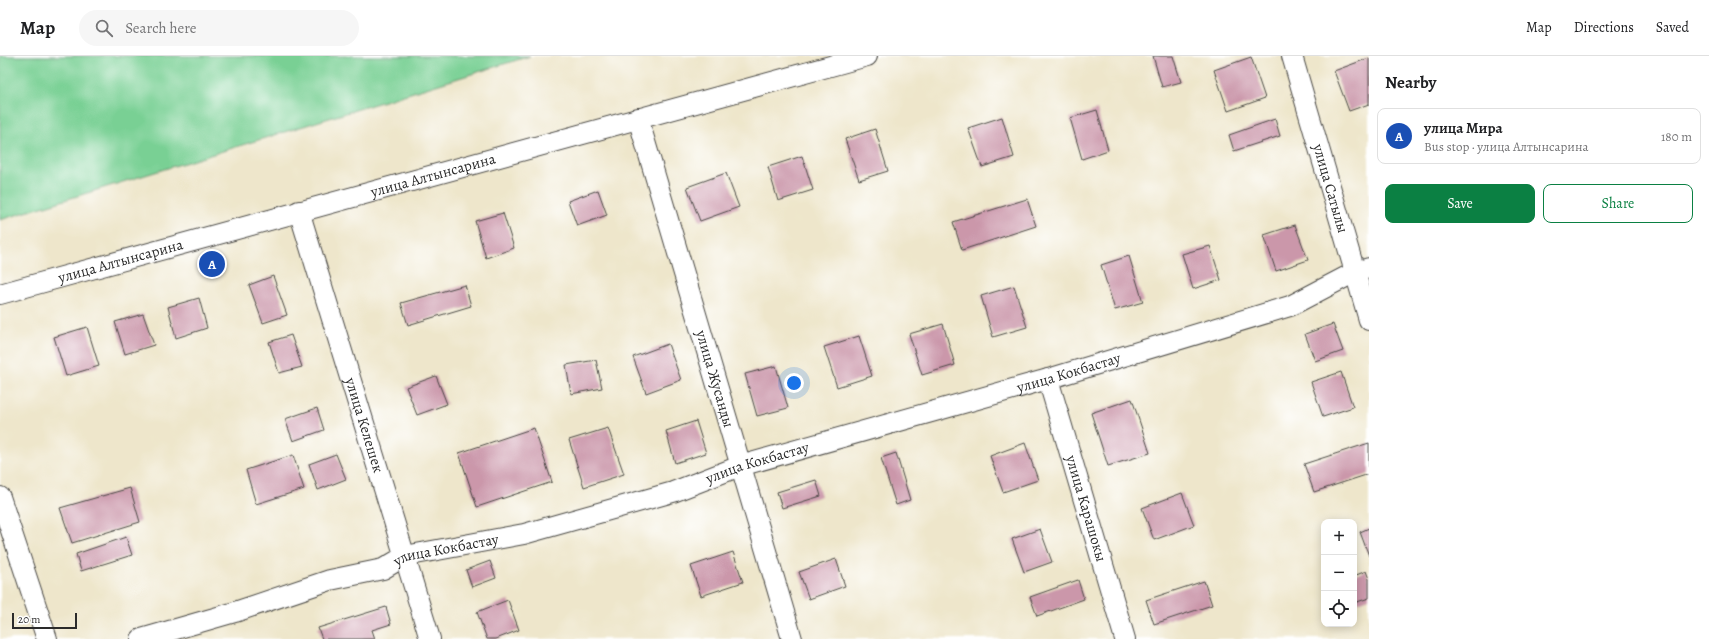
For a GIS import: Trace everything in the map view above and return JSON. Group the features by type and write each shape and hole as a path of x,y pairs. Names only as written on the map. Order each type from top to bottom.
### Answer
{"street":[{"name":"улица Алтынсарина","path":"0,294 866,56"},
{"name":"улица Сатылы","path":"1292,56 1362,270 1369,320"},
{"name":"улица Жусанды","path":"638,118 792,639"},
{"name":"улица Келешек","path":"299,211 430,639"},
{"name":"улица Кокбастау","path":"141,639 235,612 330,580 383,568 405,556 524,534 673,492 740,466 1048,378 1290,306 1362,270"},
{"name":"улица Карашокы","path":"1048,378 1125,639"},
{"path":"0,496 47,639"}],"green space":[{"path":"0,56 530,56 0,220"}],"building":[{"path":"1153,56 1173,56 1181,82 1162,87"},
{"path":"1251,57 1265,98 1228,111 1214,70"},
{"path":"1369,58 1369,104 1349,111 1334,71"},
{"path":"1097,110 1108,150 1082,159 1070,118"},
{"path":"1002,117 1014,157 982,167 968,128"},
{"path":"1275,119 1280,136 1234,151 1229,135"},
{"path":"875,129 888,171 859,180 845,139"},
{"path":"802,156 813,190 778,201 768,167"},
{"path":"726,173 739,207 700,221 687,187"},
{"path":"598,190 607,215 577,226 568,201"},
{"path":"1027,199 1036,226 962,250 953,222"},
{"path":"503,213 514,248 486,258 475,221"},
{"path":"1295,225 1308,260 1276,271 1264,235"},
{"path":"1210,246 1221,280 1193,289 1182,254"},
{"path":"1129,256 1143,302 1115,310 1101,265"},
{"path":"273,276 287,315 263,323 249,285"},
{"path":"465,285 471,306 408,325 401,303"},
{"path":"1014,286 1027,327 993,337 981,296"},
{"path":"199,298 207,328 176,338 168,307"},
{"path":"143,314 154,345 125,354 115,322"},
{"path":"943,324 955,365 922,375 909,334"},
{"path":"1333,324 1343,351 1315,361 1305,334"},
{"path":"87,327 99,366 66,376 54,337"},
{"path":"291,335 302,367 279,373 269,342"},
{"path":"859,336 872,376 837,387 824,347"},
{"path":"668,344 681,380 646,393 633,357"},
{"path":"596,360 602,388 571,394 566,365"},
{"path":"776,366 788,408 757,416 745,374"},
{"path":"1341,372 1353,407 1323,417 1311,382"},
{"path":"436,376 447,404 417,415 406,387"},
{"path":"1132,399 1150,453 1108,466 1091,413"},
{"path":"317,408 324,430 293,441 285,419"},
{"path":"696,421 706,453 675,463 666,431"},
{"path":"534,428 552,482 477,507 459,453"},
{"path":"608,428 624,474 584,487 569,440"},
{"path":"1025,443 1038,480 1003,492 990,456"},
{"path":"1369,443 1369,474 1314,492 1304,464"},
{"path":"896,453 910,500 896,505 881,458"},
{"path":"336,454 346,479 318,490 309,464"},
{"path":"293,455 304,489 256,504 246,470"},
{"path":"816,480 821,496 782,508 777,492"},
{"path":"130,488 140,522 72,543 60,508"},
{"path":"1182,493 1194,525 1154,540 1142,508"},
{"path":"1369,528 1369,556 1360,532"},
{"path":"1040,529 1052,562 1024,572 1012,539"},
{"path":"126,537 132,555 81,571 76,554"},
{"path":"733,552 743,582 701,596 691,566"},
{"path":"836,559 845,586 809,599 799,572"},
{"path":"490,561 496,578 472,587 466,570"},
{"path":"1366,571 1369,579 1369,598 1357,602 1357,591 1357,575"},
{"path":"1078,580 1084,599 1037,616 1030,597"},
{"path":"1204,581 1212,605 1154,624 1146,600"},
{"path":"508,600 519,630 496,639 487,639 477,612"},
{"path":"386,607 391,624 372,630 375,639 322,639 318,628"}],"place":[{"name":"улица Мира","path":"212,264"}]}
